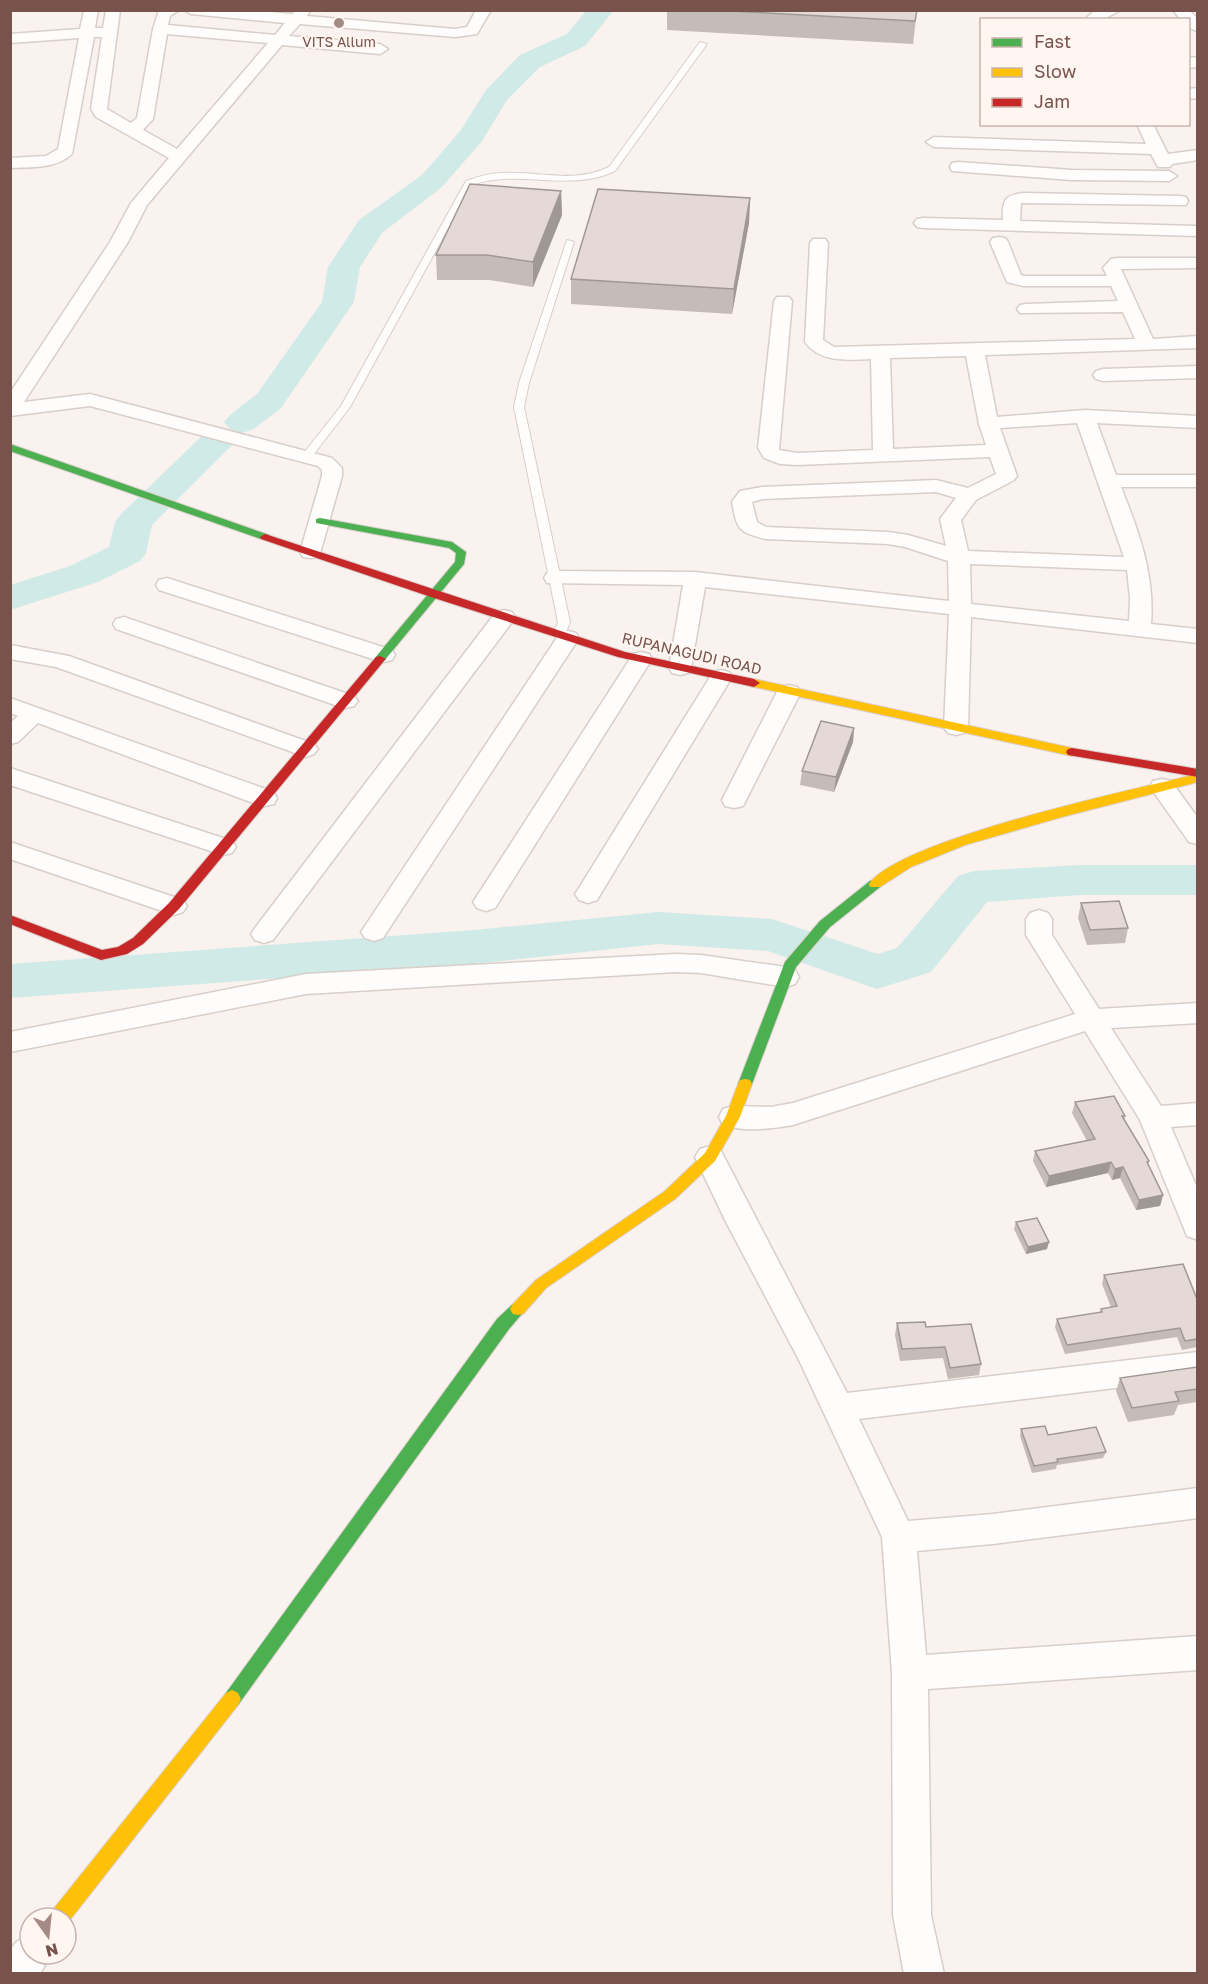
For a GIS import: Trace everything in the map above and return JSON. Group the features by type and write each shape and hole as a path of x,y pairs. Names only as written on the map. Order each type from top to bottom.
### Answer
{"street":[{"path":"10,163 54,159 62,156 66,150 91,10"},
{"path":"113,10 99,110 102,114 178,156"},
{"path":"133,130 145,119 163,14 172,10"},
{"path":"191,10 301,14 465,33 476,28 484,10"},
{"path":"1093,18 1095,15 1114,10"},
{"path":"10,409 118,242 139,203 301,14"},
{"path":"160,29 380,49"},
{"path":"10,39 110,32"},
{"path":"923,222 1196,234 1145,126"},
{"path":"934,142 1089,149 1163,162"},
{"path":"958,167 1072,175 1197,155"},
{"path":"1012,225 1011,205 1016,199 1179,198 1197,192"},
{"path":"999,242 1013,278 1023,281 1118,281"},
{"path":"819,243 814,342 829,352 1100,348 1197,342"},
{"path":"1147,345 1112,268 1117,263 1197,262"},
{"path":"783,301 768,448 771,454 780,458 999,451"},
{"path":"1026,309 1129,306"},
{"path":"956,728 956,667 960,609 959,557 950,519 969,496 1007,476 989,424 974,349"},
{"path":"880,353 882,455"},
{"path":"1103,375 1197,372"},
{"path":"10,409 90,400 326,462 332,468 311,552"},
{"path":"989,424 1024,419 1085,416 1197,422"},
{"path":"1085,416 1136,564 1142,593 1139,630"},
{"name":"RUPANAGUDI ROAD","path":"10,447 107,483 435,595 641,659 1086,755 1197,773"},
{"path":"1107,481 1197,481"},
{"path":"969,496 936,486 762,493 747,495 742,502 747,525 765,533 888,538 908,541 959,557 1136,564"},
{"path":"10,919 101,955 122,951 138,941 174,906 435,595 460,562 460,552 452,545 320,521"},
{"path":"555,578 695,579 1197,636"},
{"path":"681,668 695,579"},
{"path":"167,585 384,655"},
{"path":"264,934 504,617"},
{"path":"124,624 346,701"},
{"path":"374,932 564,636"},
{"path":"10,652 61,661 306,749"},
{"path":"486,902 641,659"},
{"path":"588,894 721,677"},
{"path":"734,800 789,692"},
{"path":"10,705 265,798"},
{"path":"10,737 34,714"},
{"path":"10,776 223,848"},
{"path":"68,1906 252,1674 503,1324 541,1284 670,1195 710,1157 734,1117 788,971 825,924 894,869 967,839 1197,778"},
{"path":"1162,787 1197,836"},
{"path":"10,850 174,906"},
{"path":"1039,919 1039,935 1153,1117 1197,1228"},
{"path":"10,1042 306,984 676,963 788,971"},
{"path":"734,1117 771,1118 793,1114 1091,1019 1197,1013"},
{"path":"1153,1117 1197,1114"},
{"path":"710,1157 740,1220 792,1313 899,1537 910,1673 912,1915 924,1974"},
{"path":"839,1408 1197,1365"},
{"path":"899,1537 993,1529 1197,1503"},
{"path":"910,1673 1197,1653"}],"lane":[{"path":"307,456 345,407 469,183 487,176 584,177 605,174 612,169 703,44"},
{"path":"564,636 564,622 519,406 524,383 570,242"}],"building":[{"path":"713,10 917,10 915,21"},
{"path":"470,184 561,191 533,262 487,255 436,255"},
{"path":"598,189 750,198 734,289 571,279"},
{"path":"821,721 854,728 836,777 802,771"},
{"path":"1119,901 1128,928 1090,930 1081,903"},
{"path":"1114,1096 1125,1116 1122,1116 1149,1161 1147,1162 1163,1195 1139,1200 1123,1167 1115,1169 1111,1162 1049,1176 1035,1151 1095,1139 1075,1102"},
{"path":"1037,1218 1049,1242 1028,1247 1016,1222"},
{"path":"1183,1264 1197,1299 1197,1339 1185,1341 1180,1328 1067,1345 1057,1319 1102,1312 1101,1309 1117,1306 1104,1275"},
{"path":"925,1322 926,1327 971,1324 981,1364 950,1368 945,1347 902,1349 897,1323"},
{"path":"1197,1367 1197,1389 1175,1392 1179,1401 1132,1408 1120,1378"},
{"path":"1045,1426 1048,1435 1096,1427 1106,1452 1057,1459 1058,1462 1034,1466 1021,1429"}],"waterway":[{"path":"242,422 269,401 338,302 344,267 370,227 432,181 472,135 496,96 530,61 576,40 601,10"},
{"path":"10,598 84,574 127,553 134,522 215,444"},
{"path":"10,981 474,947 658,928 772,935 877,972 914,960 974,887 1080,880 1198,880"}],"traffic: fast":[{"path":"10,447 265,537"},
{"path":"320,521 452,545 461,552 460,562 380,659"},
{"path":"745,1084 790,965 825,924 875,884"},
{"path":"232,1699 503,1324 518,1309"}],"traffic: slow":[{"path":"754,683 1072,752"},
{"path":"875,884 890,873 942,848 998,830 1198,778"},
{"path":"518,1309 541,1284 670,1195 710,1157 733,1117 745,1084"},
{"path":"68,1906 232,1699"}],"traffic: jam":[{"path":"265,537 622,655 754,683"},
{"path":"10,919 101,955 122,951 138,941 174,906 380,659"},
{"path":"1072,752 1198,773"}],"place":[{"name":"VITS Allum","path":"339,23"}]}
